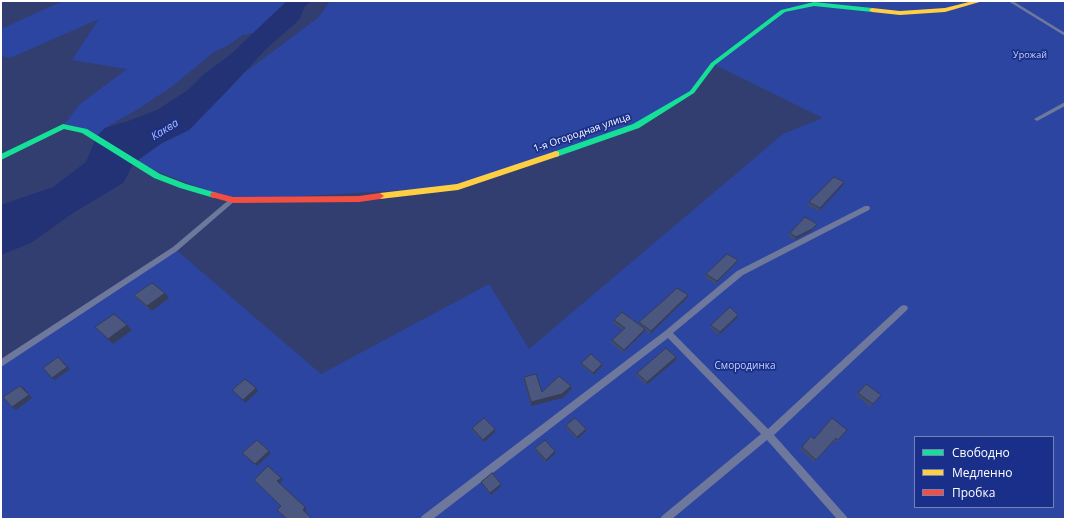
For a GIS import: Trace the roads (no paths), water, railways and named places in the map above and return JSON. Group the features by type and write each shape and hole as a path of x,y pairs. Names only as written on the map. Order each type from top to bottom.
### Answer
{"street":[{"name":"1-я Огородная улица","path":"1,157 63,126 84,131 158,176 183,186 233,200 359,199 458,187 636,126 692,92 713,64 783,11 814,4 900,13 945,10 980,1"}],"lane":[{"path":"1010,1 1065,35"},
{"path":"1037,119 1065,104"},
{"path":"1,363 174,249 233,200"},
{"path":"425,519 668,333 740,273 866,208"},
{"path":"665,519 768,435 904,308"},
{"path":"668,333 768,435 843,519"}],"water":[{"name":"Каква","path":"287,1 312,1 305,6 299,20 266,49 189,130 162,143 134,163 123,183 73,213 31,243 1,255 1,205 53,187 86,162 97,136 105,128 157,110 188,90 204,74 230,55"}],"park label":[{"name":"Урожай","path":"1030,55"},
{"name":"Смородинка","path":"745,366"}]}
